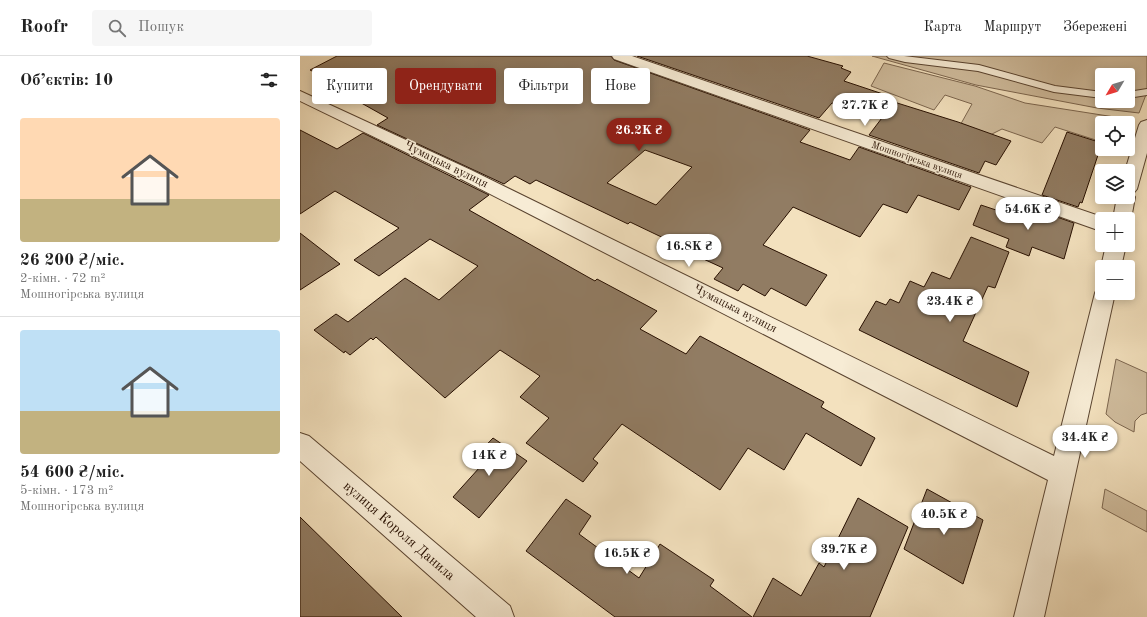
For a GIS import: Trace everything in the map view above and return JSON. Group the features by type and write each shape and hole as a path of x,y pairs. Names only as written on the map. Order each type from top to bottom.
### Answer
{"street":[{"name":"Мошногірська вулиця","path":"619,56 1095,222"},
{"name":"Чумацька вулиця","path":"301,96 465,174 1062,473"},
{"path":"1135,165 1147,125"},
{"path":"1029,617 1103,300"},
{"name":"вулиця Короля Данила","path":"300,445 499,617"}],"lane":[{"path":"892,56 979,68 1054,89 1095,94"},
{"path":"1135,94 1147,92"}],"shaded area":[{"path":"872,56 1147,56 1147,92 1139,113 1097,108 1135,108 1135,68 1095,68 1095,108 976,85"},
{"path":"884,63 975,86 1025,103 1108,116 1095,116 1095,140 1055,127 1042,143 1002,129 984,138 958,129 972,104 945,95 934,110 871,86"},
{"path":"1116,359 1147,373 1147,413 1141,415 1135,421 1134,432 1115,422 1106,414"},
{"path":"1105,489 1147,511 1147,532 1102,508"}],"building":[{"path":"337,56 611,56 614,60 636,68 591,68 591,104 650,104 650,73 810,130 800,142 850,160 859,147 971,187 959,210 918,195 907,213 883,204 860,237 793,207 763,245 827,275 806,306 771,288 765,296 743,284 738,291 714,279 723,268 673,245 674,243 630,222 628,224 536,180 530,184 515,176 504,184 377,125 388,118 363,104 387,104 387,68 314,68","holes":["645,150 692,167 656,205 607,183"]},
{"path":"637,56 807,56 843,66 841,68 851,72 844,81 883,94 866,114 832,103 819,118"},
{"path":"894,102 958,122 1011,141 996,165 985,161 979,173 869,135"},
{"path":"300,130 337,149 363,133 489,195 469,210 595,281 597,279 657,311 640,329 686,354 700,336 824,402 821,407 875,438 861,466 806,433 784,470 748,448 720,490 622,424 593,459 598,463 583,482 526,443 549,418 520,397 540,376 500,350 445,398 376,337 373,340 371,338 350,355 345,351 344,353 314,330 336,314 348,322 405,278 439,300 478,266 430,239 379,276 354,260 399,228 335,191 300,214"},
{"path":"1067,132 1095,141 1095,156 1098,156 1082,203 1080,202 1078,207 1042,195"},
{"path":"981,205 1032,222 1037,210 1074,223 1064,259 1032,247 1029,256 1006,247 1009,239 973,225"},
{"path":"300,233 340,264 300,290"},
{"path":"971,237 1009,252 995,288 988,286 963,341 1029,372 1017,407 859,330 876,301 886,305 890,299 899,303 910,281 924,287 932,272 950,279"},
{"path":"493,438 527,461 479,518 453,497 480,467 471,461"},
{"path":"927,489 983,520 963,584 904,549"},
{"path":"858,498 908,527 870,617 753,617 773,578 801,596 819,563 824,567"},
{"path":"566,499 591,516 579,534 639,578 660,544 714,580 710,586 752,617 615,617 526,551"},
{"path":"300,517 402,617 300,617"}]}
